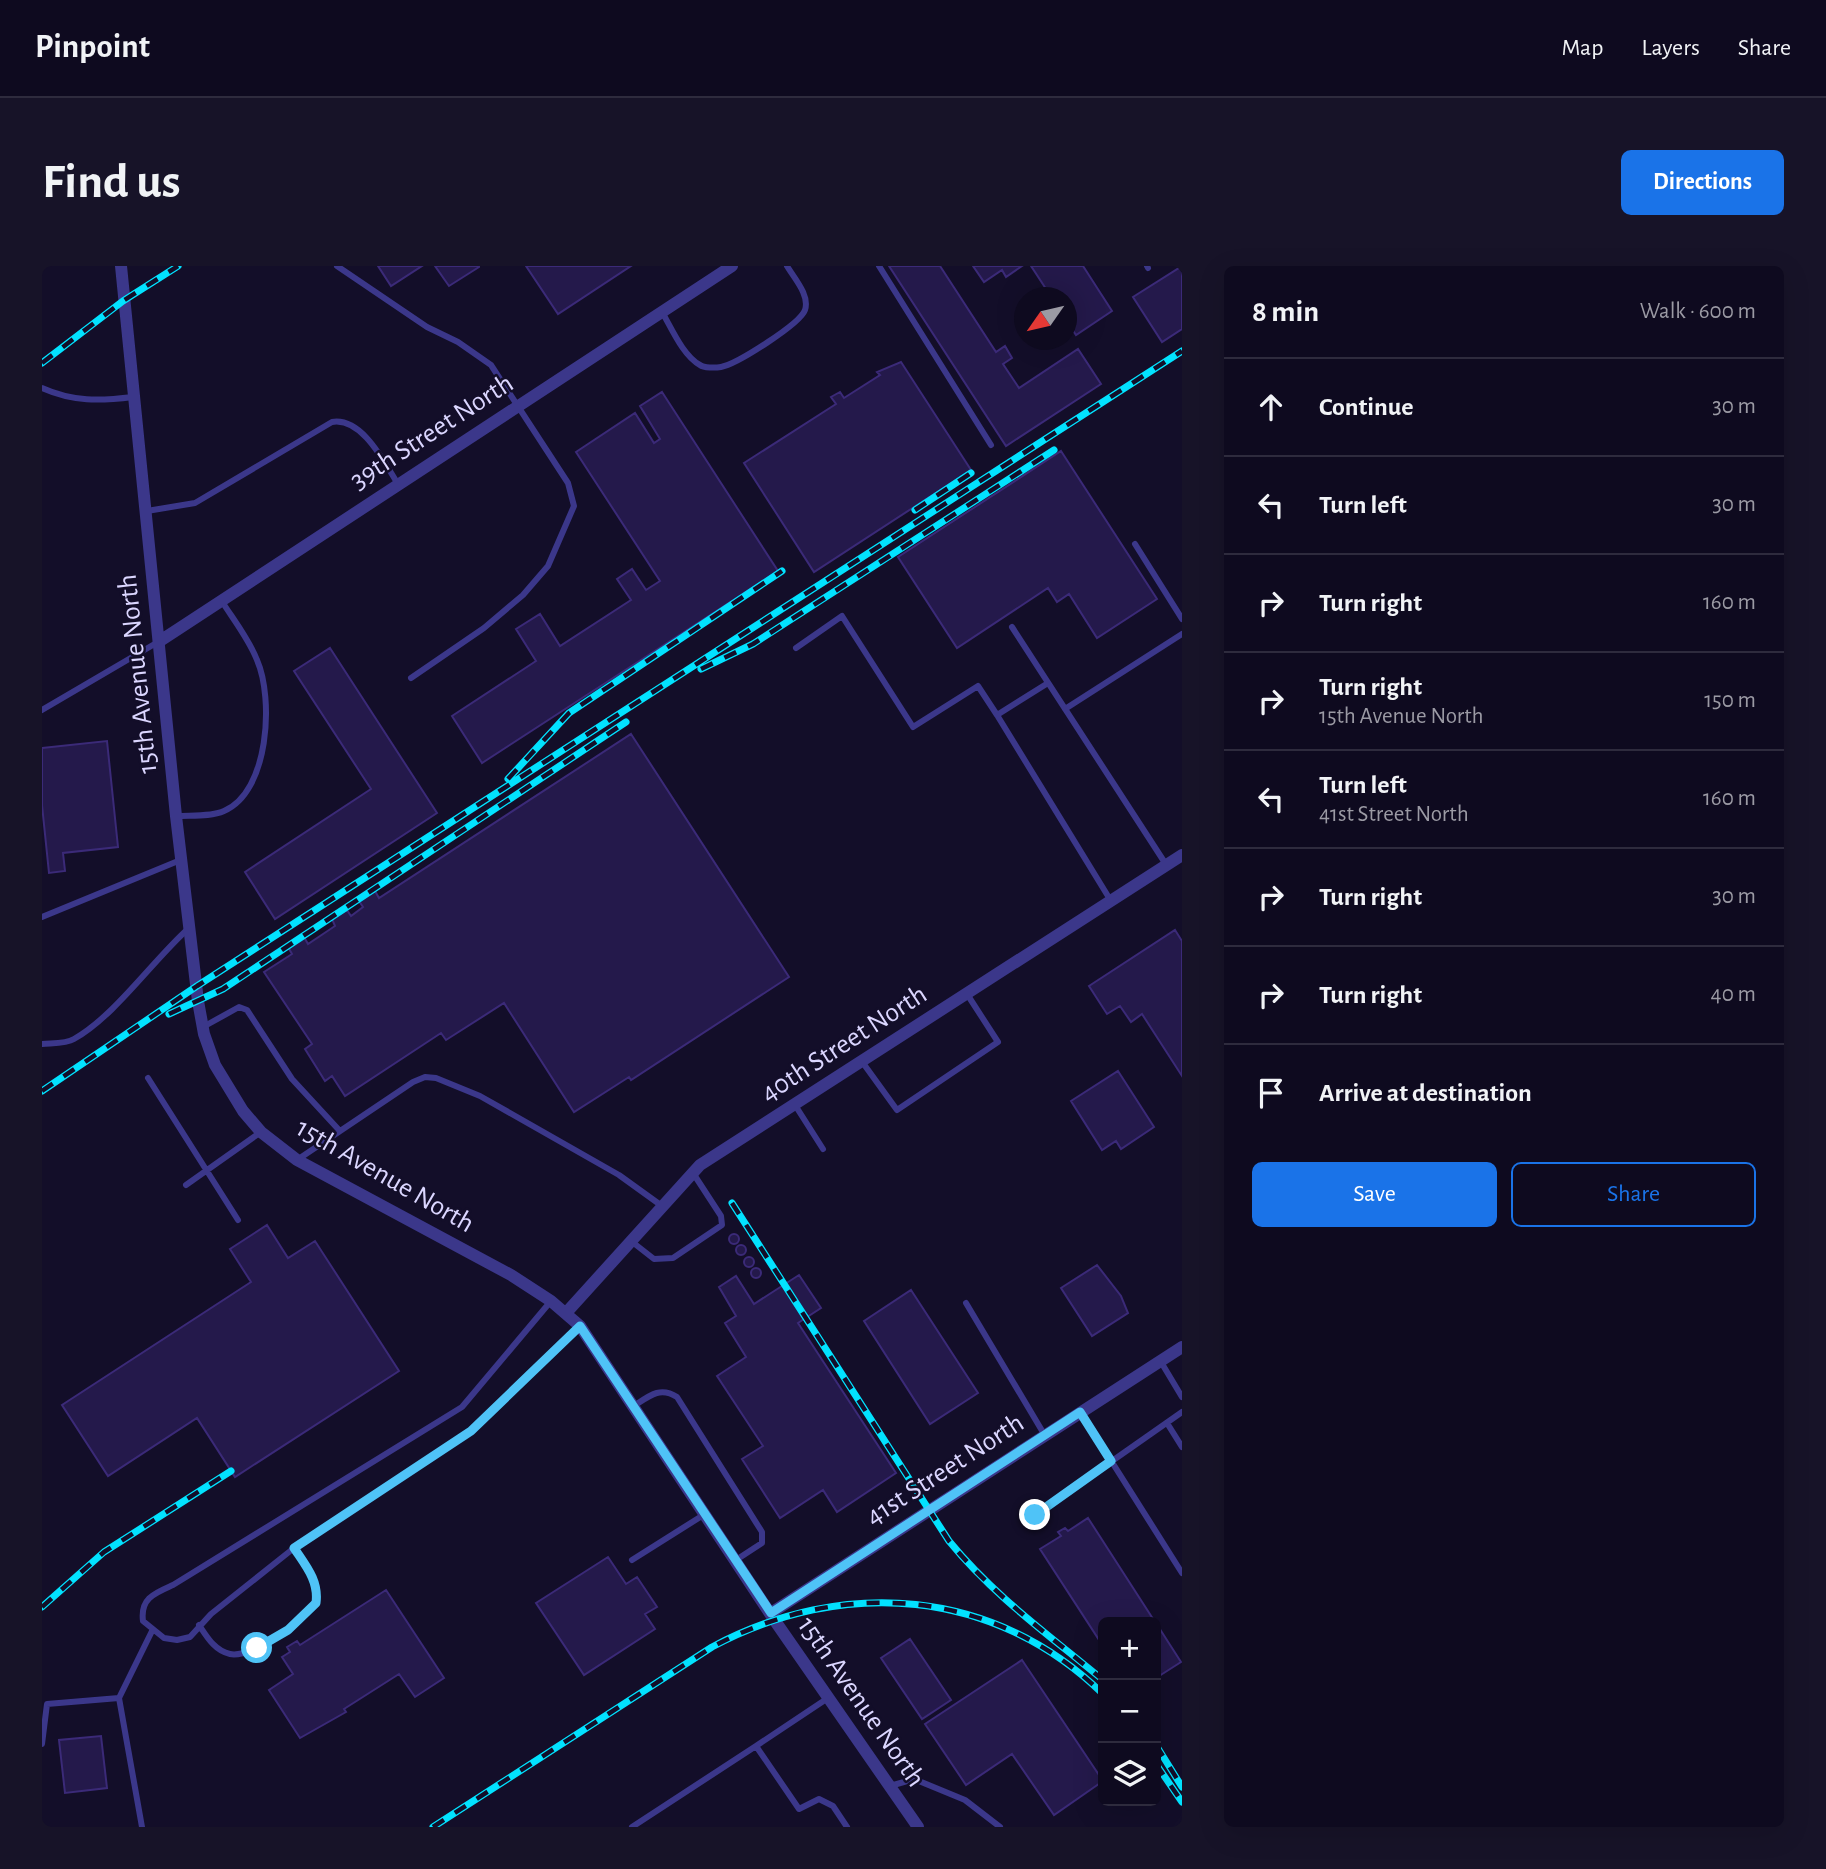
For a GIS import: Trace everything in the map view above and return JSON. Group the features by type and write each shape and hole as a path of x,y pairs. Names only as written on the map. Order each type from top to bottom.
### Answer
{"street":[{"name":"15th Avenue North","path":"121,266 176,816 203,1027 215,1065 227,1089 261,1132 297,1160 511,1275 551,1301 580,1326 828,1698 918,1827"},
{"name":"39th Street North","path":"160,640 219,599 519,406 660,310 732,266"},
{"name":"40th Street North","path":"566,1313 700,1165 1112,903 1182,855"},
{"name":"41st Street North","path":"771,1613 1044,1434 1182,1348"}],"lane":[{"path":"337,266 427,327 458,342 491,365 568,483 574,506 566,530 548,566 523,595 484,628 411,678"},
{"path":"660,310 692,358 701,366 719,368 731,364 789,327 805,310 806,301 787,266"},
{"path":"879,266 991,445"},
{"path":"42,388 71,398 97,401 133,397"},
{"path":"147,511 195,503 332,422 342,420 353,425 398,484"},
{"path":"1135,544 1182,619"},
{"path":"176,816 222,812 238,803 248,793 263,748 266,702 257,660 219,599"},
{"path":"796,648 842,616 913,727 978,686 1112,903"},
{"path":"1012,627 1167,866"},
{"path":"1065,709 1182,634"},
{"path":"42,710 160,640"},
{"path":"997,715 1048,683"},
{"path":"42,916 183,859"},
{"path":"42,1044 72,1041 103,1018 161,953 191,926"},
{"path":"863,1063 897,1111 998,1042 967,995"},
{"path":"203,1027 239,1007 247,1010 292,1079 339,1130"},
{"path":"297,1160 413,1082 425,1077 436,1078 480,1096 619,1175 663,1206"},
{"path":"148,1078 238,1220"},
{"path":"795,1105 823,1149"},
{"path":"186,1185 261,1132"},
{"path":"631,1241 654,1259 673,1258 722,1225 715,1205 693,1173"},
{"path":"551,1301 462,1407 173,1585 149,1595 142,1609 143,1621 152,1631 164,1638 177,1640 190,1637 200,1625 294,1548 471,1431 580,1326"},
{"path":"965,1303 1044,1434"},
{"path":"1161,1362 1182,1397"},
{"path":"633,1407 657,1392 667,1391 677,1397 762,1532 762,1543 736,1560"},
{"path":"1080,1412 1182,1573"},
{"path":"1035,1515 1182,1412"},
{"path":"1167,1423 1182,1447"},
{"path":"632,1560 705,1514"},
{"path":"200,1625 221,1651 234,1656 257,1648 305,1616 316,1603 317,1592 313,1577 294,1548"},
{"path":"142,1827 119,1698 152,1631"},
{"path":"42,1744 47,1704 119,1698"},
{"path":"632,1827 828,1698"},
{"path":"756,1746 799,1809 819,1799 827,1802 847,1827"},
{"path":"890,1786 915,1779 965,1800 1000,1827"}],"building":[{"path":"378,266 422,266 391,286"},
{"path":"435,266 479,266 479,267 449,286"},
{"path":"526,266 631,266 558,314"},
{"path":"889,266 940,266 996,352 1005,346 1012,358 1003,364 1019,388 1078,349 1101,384 1006,446"},
{"path":"973,266 1022,266 1006,277 1002,270 984,282"},
{"path":"1031,266 1083,266 1112,311 1077,334 1077,287 1045,287"},
{"path":"1182,266 1182,329 1162,342 1133,297"},
{"path":"901,362 971,470 814,572 744,463 836,404 831,397 840,392 844,398 880,375 877,372"},
{"path":"662,392 778,571 482,763 452,716 536,661 516,629 540,614 560,646 631,600 617,579 632,569 646,590 660,581 576,452 635,413 654,443 660,439 640,406"},
{"path":"1061,451 1157,599 1097,638 1069,594 1057,602 1048,588 957,648 898,557"},
{"path":"330,648 437,813 275,919 245,872 371,789 294,671"},
{"path":"631,734 789,977 631,1080 629,1077 574,1112 504,1003 446,1040 441,1033 345,1096 332,1076 325,1081 305,1049 312,1044 264,972 292,954 288,947 304,937 308,944 335,926 332,919 347,910 351,916 363,907 359,901 375,891 379,898"},
{"path":"107,741 118,847 63,853 65,871 49,873 42,805 42,748"},
{"path":"1175,930 1182,941 1182,1076 1142,1014 1131,1022 1120,1006 1107,1014 1089,986"},
{"path":"1118,1071 1154,1127 1121,1149 1116,1141 1102,1150 1071,1101"},
{"path":"267,1225 288,1258 315,1241 399,1371 235,1477 197,1418 108,1476 62,1405 251,1282 230,1249"},
{"path":"734,1234 738,1235 738,1243 734,1244 730,1243 729,1239 730,1235"},
{"path":"741,1245 745,1246 745,1254 741,1255 737,1254 736,1250 737,1246"},
{"path":"749,1257 753,1258 753,1266 749,1267 745,1266 744,1262 745,1258"},
{"path":"1097,1265 1121,1296 1128,1313 1092,1336 1061,1288"},
{"path":"756,1268 760,1269 760,1277 756,1278 752,1277 751,1273 752,1269"},
{"path":"799,1275 821,1308 798,1323 896,1473 837,1512 823,1490 780,1518 742,1459 763,1446 717,1376 746,1357 725,1323 736,1316 719,1287 736,1276 754,1304"},
{"path":"911,1290 978,1393 930,1424 864,1321"},
{"path":"1088,1518 1152,1617 1098,1617 1098,1638 1040,1549 1061,1536 1058,1532 1065,1528 1068,1531"},
{"path":"608,1557 626,1584 637,1577 657,1607 645,1614 655,1629 584,1675 536,1603"},
{"path":"386,1590 444,1678 415,1697 399,1674 344,1709 346,1712 300,1738 269,1690 293,1674 282,1657 290,1652 287,1647 297,1641 300,1645"},
{"path":"1161,1631 1181,1662 1161,1675"},
{"path":"910,1639 951,1700 922,1719 881,1658"},
{"path":"1022,1660 1098,1774 1098,1784 1054,1815 1012,1754 966,1785 925,1724"},
{"path":"101,1736 107,1788 65,1793 59,1740"}],"railway":[{"path":"42,363 123,301 178,266"},
{"path":"42,1091 197,986 1182,351"},
{"path":"701,669 753,644 1054,450"},
{"path":"915,510 971,473"},
{"path":"508,779 569,713 782,571"},
{"path":"169,1014 223,989 626,722"},
{"path":"732,1203 949,1541 984,1580 1098,1676"},
{"path":"42,1607 104,1552 231,1471"},
{"path":"433,1827 712,1647 762,1625 813,1610 865,1603 916,1604 966,1614 1014,1632 1060,1659 1098,1690"},
{"path":"1161,1753 1182,1787"},
{"path":"1161,1771 1182,1802"}],"route":[{"path":"257,1648 288,1630 316,1603 317,1592 313,1577 294,1548 471,1431 580,1326 771,1613 1080,1412 1111,1461 1035,1515"}]}
